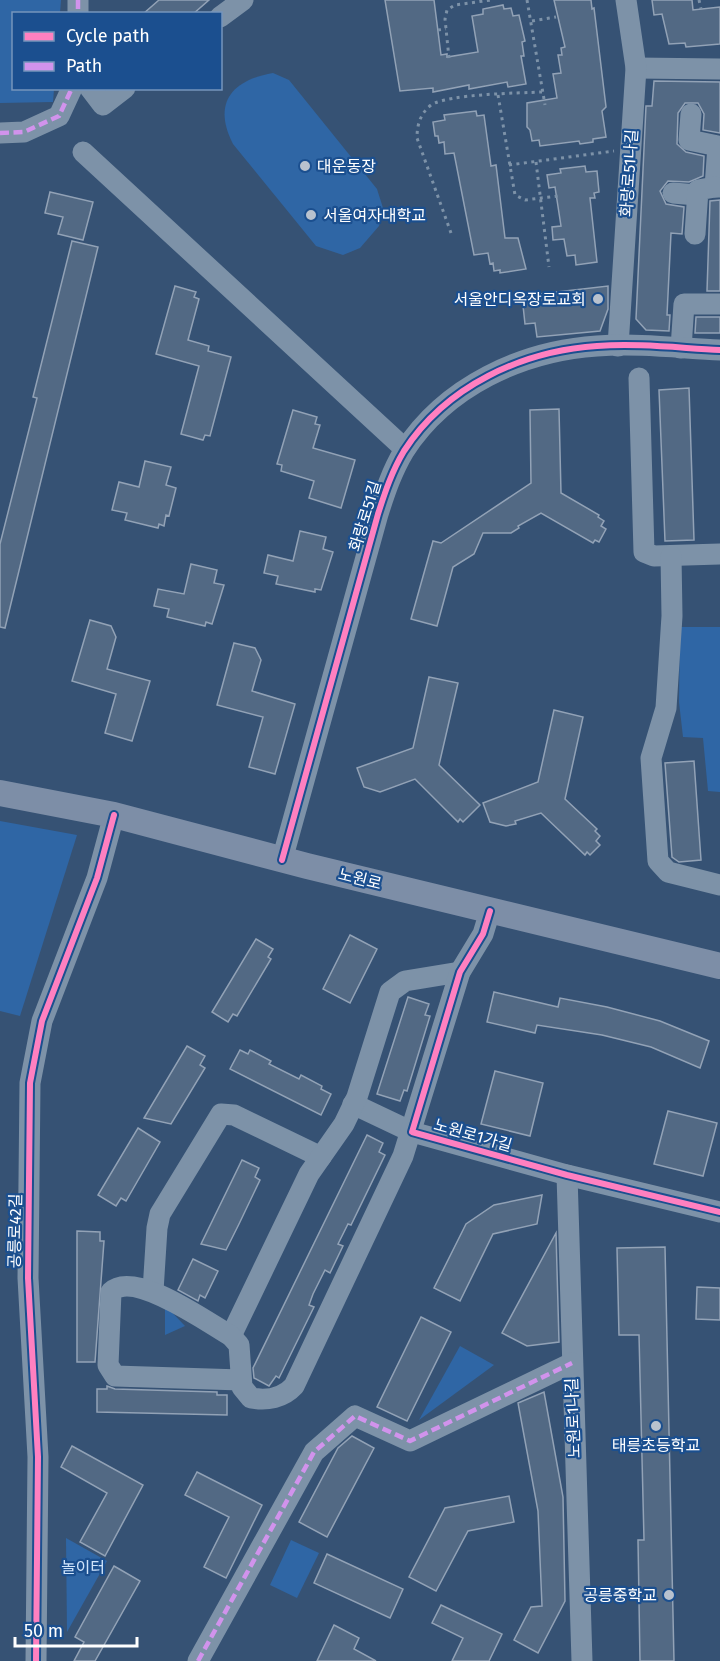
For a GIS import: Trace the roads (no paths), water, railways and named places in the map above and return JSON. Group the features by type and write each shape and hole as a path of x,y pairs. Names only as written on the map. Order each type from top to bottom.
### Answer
{"main road":[{"name":"노원로","path":"0,793 114,815 282,860 720,966"}],"street":[{"path":"222,16 243,0"},
{"name":"화랑로51나길","path":"618,346 636,68 626,0"},
{"path":"636,68 720,69"},
{"path":"0,133 24,132 58,116 71,90"},
{"path":"92,90 103,105 122,90"},
{"path":"691,114 689,141 718,146 711,190 695,234"},
{"path":"83,152 405,449"},
{"path":"673,193 711,190"},
{"path":"681,348 684,304 720,304"},
{"name":"화랑로51길","path":"282,860 378,514 392,473 405,449 441,407 468,385 513,365 569,349 618,346 720,350"},
{"path":"639,378 644,549 649,556 720,554"},
{"path":"672,556 672,616 666,708 651,758 658,861 668,872 720,885"},
{"name":"공릉로42길","path":"36,1661 38,1457 28,1278 30,1083 42,1021 97,878 114,815"},
{"name":"노원로1가길","path":"490,911 483,934 460,972 412,1132 567,1175 720,1212"},
{"path":"231,1336 309,1174 333,1143 353,1104 390,992 405,981 460,972"},
{"path":"241,1380 119,1376 111,1373 108,1365 111,1292 117,1288 153,1291 231,1336 239,1345 241,1380 246,1395 258,1400 280,1397 294,1386 396,1171 412,1132 353,1104"},
{"path":"153,1291 160,1214 221,1114 234,1115 321,1157"},
{"name":"노원로1나길","path":"567,1175 582,1661"},
{"path":"198,1661 314,1452 355,1416 410,1441 572,1363"}],"place":[{"name":"대운동장","path":"305,166"},
{"name":"서울여자대학교","path":"311,215"},
{"name":"서울안디옥장로교회","path":"598,299"},
{"name":"태릉초등학교","path":"656,1426"},
{"name":"공릉중학교","path":"669,1595"}],"park label":[{"name":"놀이터","path":"83,1567"}]}
